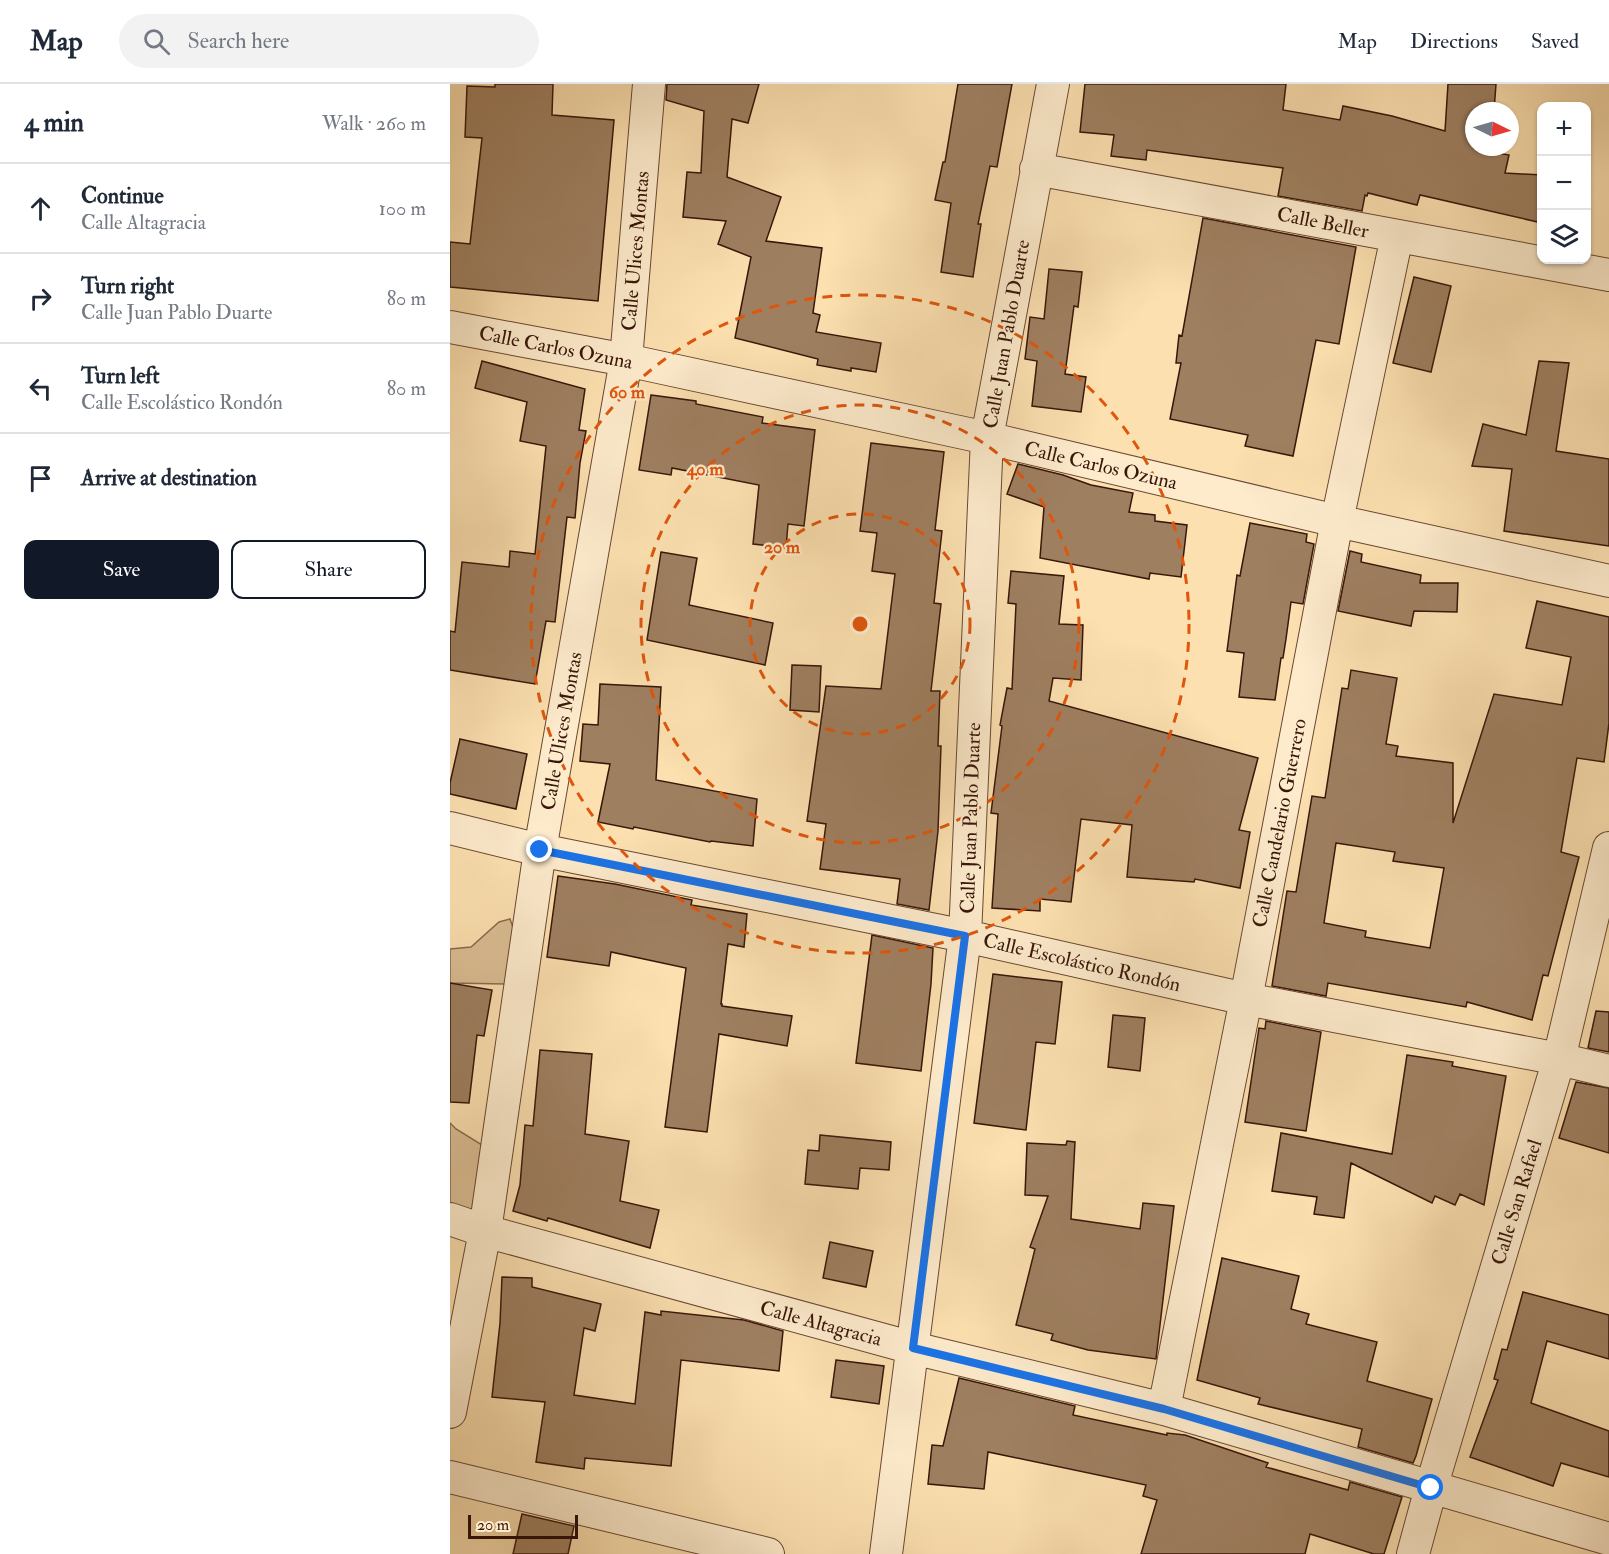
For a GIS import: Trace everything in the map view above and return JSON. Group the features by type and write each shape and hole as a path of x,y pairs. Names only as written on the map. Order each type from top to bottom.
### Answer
{"street":[{"name":"Calle Ulices Montas","path":"450,1412 485,1231 540,850 626,360 649,84"},
{"name":"Calle Juan Pablo Duarte","path":"886,1554 965,936 987,438 1053,84"},
{"name":"Calle Beller","path":"1036,169 1609,274"},
{"name":"Calle Candelario Guerrero","path":"1164,1409 1246,999 1336,521 1397,236"},
{"name":"Calle Carlos Ozuna","path":"450,327 626,360 987,438 1336,521 1609,581"},
{"name":"Calle Escolástico Rondón","path":"450,828 540,850 965,936 1246,999 1559,1059 1609,1071"},
{"name":"Calle San Rafael","path":"1413,1554 1559,1059 1609,848"},
{"name":"Calle Altagracia","path":"450,1219 485,1231 913,1348 1164,1409 1609,1539"},
{"path":"450,1477 768,1554"}],"shaded area":[{"path":"510,919 517,939 505,984 450,983 450,949 471,947 499,922"},
{"path":"450,1123 487,1148 473,1209 450,1217"}],"building":[{"path":"495,84 553,84 552,115 614,120 598,301 450,287 450,242 470,244 482,138 465,137 467,86 495,87"},
{"path":"667,84 759,84 748,123 732,119 727,177 781,197 766,241 822,248 813,313 820,315 816,332 881,343 876,372 851,368 851,371 817,365 818,359 735,338 751,257 718,244 726,221 683,217 687,172 701,173 704,111 666,100"},
{"path":"958,84 1012,84 997,167 990,166 978,224 981,224 973,277 941,272 951,203 935,200 943,162 945,162"},
{"path":"1085,84 1286,84 1283,110 1340,120 1343,106 1392,116 1445,131 1448,84 1496,84 1495,102 1465,102 1465,156 1509,156 1505,173 1537,175 1537,222 1420,195 1417,205 1368,193 1367,196 1365,195 1362,211 1278,196 1283,168 1147,150 1146,160 1111,156 1114,135 1080,132"},
{"path":"1203,218 1356,247 1339,344 1316,340 1293,456 1245,446 1248,435 1170,419 1181,363 1176,363 1179,335 1182,336"},
{"path":"1049,269 1082,272 1078,307 1074,306 1065,374 1086,377 1081,412 1032,406 1037,361 1025,359 1030,317 1044,319"},
{"path":"1414,277 1451,286 1431,372 1393,363"},
{"path":"482,361 585,389 579,430 586,431 580,463 575,518 567,517 555,622 546,621 535,684 450,670 450,631 455,632 462,562 509,567 510,551 535,554 546,446 520,441 527,402 475,388"},
{"path":"1539,361 1569,363 1556,451 1609,459 1609,546 1504,531 1512,469 1472,466 1483,424 1526,435"},
{"path":"651,395 696,401 696,404 763,417 762,423 815,430 804,526 788,524 786,548 753,544 759,485 672,468 671,475 639,470"},
{"path":"871,443 944,452 935,530 942,531 934,603 941,604 931,691 940,691 938,746 941,746 938,831 929,910 897,904 900,879 820,869 826,824 807,821 826,686 881,689 895,574 872,571 877,533 860,531"},
{"path":"1018,464 1063,475 1091,485 1133,493 1129,512 1155,515 1155,521 1187,525 1181,577 1150,573 1149,579 1040,558 1044,507 1007,494"},
{"path":"1250,523 1307,534 1306,542 1314,544 1303,604 1291,602 1275,700 1239,697 1244,653 1227,651 1237,575 1240,576"},
{"path":"1350,551 1362,554 1361,562 1421,575 1420,583 1458,583 1457,612 1414,611 1411,626 1338,611"},
{"path":"661,552 697,558 689,605 773,623 765,665 647,640"},
{"path":"1011,571 1064,576 1059,624 1083,625 1081,680 1053,678 1049,701 1258,758 1239,830 1250,832 1240,888 1195,879 1194,882 1127,877 1132,825 1081,819 1071,902 1040,899 1040,911 992,908 998,814 991,813 1002,726 1000,725 1007,688 1012,689 1016,604 1008,603"},
{"path":"1537,601 1609,617 1609,723 1604,762 1577,758 1561,852 1579,857 1548,976 1543,975 1532,1020 1467,1002 1466,1007 1328,983 1326,996 1272,986 1287,891 1296,892 1312,796 1325,798 1342,688 1348,689 1351,670 1397,678 1386,744 1398,746 1396,756 1453,763 1453,823 1494,694 1562,705 1571,657 1526,648","holes":["1336,843 1395,852 1393,861 1444,868 1430,948 1365,937 1366,931 1324,923"]},
{"path":"792,665 821,666 819,712 790,710"},
{"path":"600,684 661,687 656,780 757,799 753,846 710,842 598,822 610,764 580,761 583,724 598,725"},
{"path":"460,739 527,754 516,809 450,794 450,783"},
{"path":"558,876 615,884 692,900 691,905 747,914 744,947 728,944 721,1004 722,1006 792,1016 787,1046 719,1034 707,1132 665,1127 686,968 611,952 609,966 547,957"},
{"path":"872,935 933,948 921,1071 856,1063"},
{"path":"993,974 1062,982 1055,1044 1036,1042 1026,1130 974,1123"},
{"path":"450,983 492,990 484,1036 477,1035 469,1103 450,1102"},
{"path":"1596,1011 1609,1012 1609,1052 1588,1048"},
{"path":"1113,1015 1145,1018 1140,1071 1108,1067"},
{"path":"1266,1021 1321,1032 1306,1131 1245,1122 1259,1028 1265,1029"},
{"path":"540,1050 592,1054 585,1134 629,1141 620,1201 659,1210 650,1248 548,1218 547,1221 513,1211 520,1185 525,1125 533,1126"},
{"path":"1407,1055 1453,1062 1452,1066 1506,1076 1484,1205 1460,1194 1455,1205 1435,1196 1432,1203 1351,1163 1344,1218 1314,1214 1317,1197 1272,1191 1281,1133 1392,1154"},
{"path":"1576,1082 1609,1088 1609,1153 1559,1138"},
{"path":"820,1135 891,1142 889,1170 860,1168 858,1189 805,1184 808,1150 819,1151"},
{"path":"1067,1141 1075,1142 1071,1219 1140,1229 1143,1203 1174,1206 1156,1359 1088,1350 1051,1340 1053,1334 1016,1325 1035,1249 1030,1247 1048,1196 1025,1195 1027,1143 1066,1145"},
{"path":"830,1242 873,1251 866,1287 823,1278"},
{"path":"1222,1258 1299,1276 1291,1309 1309,1314 1306,1324 1377,1342 1367,1381 1432,1399 1413,1463 1358,1447 1362,1429 1258,1404 1260,1398 1197,1380"},
{"path":"502,1277 532,1278 532,1287 601,1304 595,1331 584,1328 574,1395 635,1404 645,1312 661,1315 661,1311 744,1320 783,1331 779,1371 681,1360 671,1466 585,1458 584,1469 536,1462 545,1402 492,1397 500,1323"},
{"path":"1523,1292 1609,1315 1609,1359 1547,1341 1531,1403 1609,1431 1609,1477 1561,1463 1553,1486 1470,1457 1498,1380 1494,1379 1502,1349 1507,1350"},
{"path":"836,1360 884,1366 879,1404 831,1397"},
{"path":"959,1378 1075,1406 1073,1415 1167,1435 1167,1433 1185,1435 1268,1463 1266,1467 1348,1490 1350,1482 1402,1497 1384,1554 1374,1554 1310,1534 1305,1554 1141,1554 1157,1500 1143,1496 1146,1485 988,1452 984,1489 928,1484 932,1445 943,1446"},
{"path":"522,1514 574,1526 568,1554 513,1554"}],"route":[{"path":"540,850 965,936 913,1348 1164,1409 1431,1488"}]}
